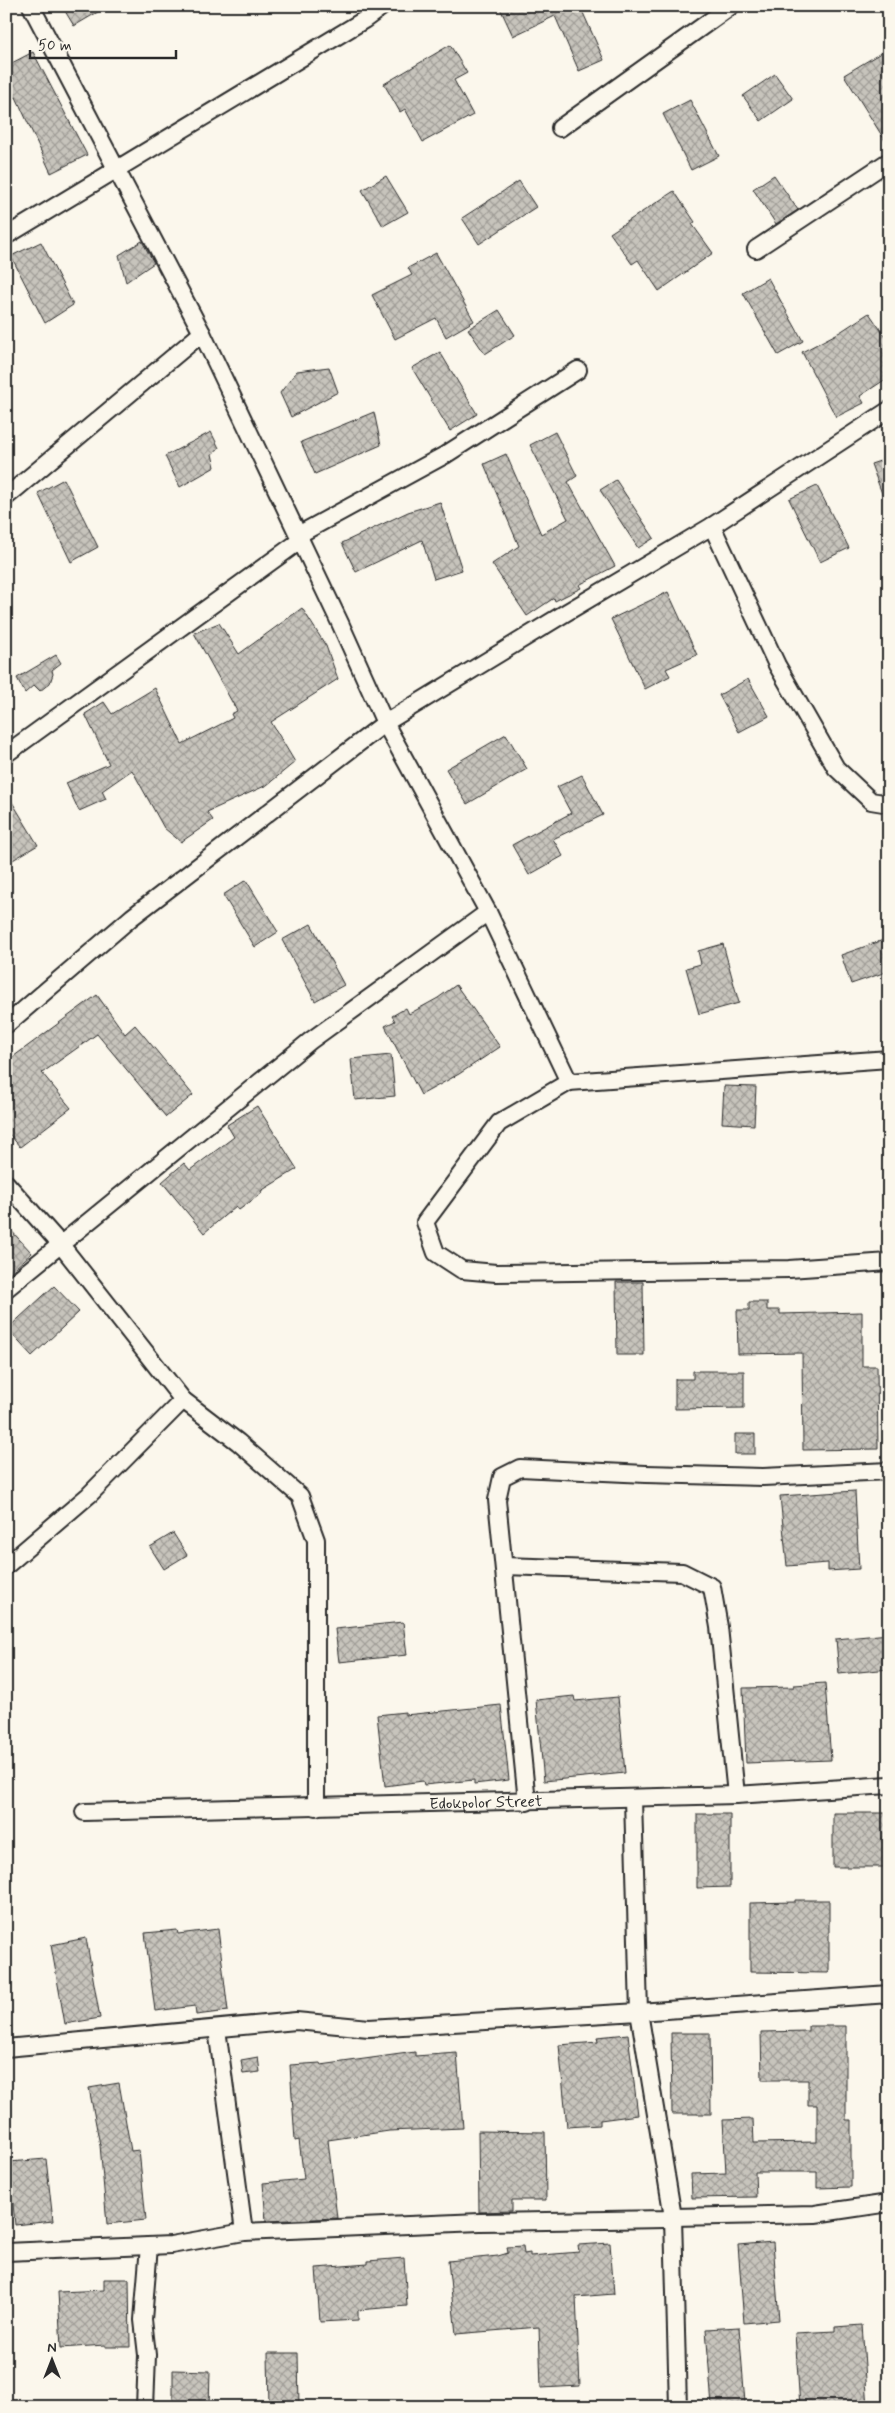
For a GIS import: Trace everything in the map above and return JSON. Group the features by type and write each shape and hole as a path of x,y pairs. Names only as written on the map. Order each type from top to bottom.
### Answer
{"street":[{"path":"31,6 202,333 386,723 488,912 569,1082"},
{"path":"6,236 116,171 383,6"},
{"path":"560,128 731,6"},
{"path":"756,249 889,161"},
{"path":"6,497 202,333"},
{"path":"6,754 300,538 445,455 578,370"},
{"path":"6,1025 132,916 386,723 712,526 889,410"},
{"path":"712,526 777,666 836,768 871,801 889,804"},
{"path":"6,1289 310,1041 488,912"},
{"path":"889,1059 569,1082 499,1124 425,1222 436,1253 462,1270 496,1272 789,1269 889,1262"},
{"path":"6,1183 61,1245 183,1400 238,1442 300,1496 316,1540 316,1806"},
{"path":"6,1566 89,1495 183,1400"},
{"path":"527,1802 497,1500 502,1476 520,1468 763,1477 889,1471"},
{"path":"504,1566 682,1572 712,1587 719,1627 736,1796"},
{"name":"Edokpolor Street","path":"84,1812 736,1796 889,1785"},
{"path":"633,1799 639,2012 673,2217 678,2407"},
{"path":"6,2048 296,2021 369,2028 639,2012 889,1994"},
{"path":"217,2029 244,2232"},
{"path":"6,2252 171,2245 244,2232 480,2222 814,2214 889,2203"},
{"path":"145,2407 147,2356 143,2320 150,2246"}],"building":[{"path":"62,6 108,6 74,26"},
{"path":"499,6 580,6 604,60 579,71 555,16 513,36"},
{"path":"450,45 467,73 454,80 473,115 423,142 405,109 400,112 384,84"},
{"path":"889,48 889,147 844,75"},
{"path":"33,52 87,155 51,173 16,97 6,102 6,66"},
{"path":"775,74 793,99 761,121 743,96"},
{"path":"690,100 719,156 691,170 663,114"},
{"path":"774,175 798,210 776,224 753,189"},
{"path":"386,176 408,212 383,226 362,190"},
{"path":"519,181 536,207 479,244 462,218"},
{"path":"674,191 695,222 692,224 713,253 659,291 638,260 632,264 610,233"},
{"path":"142,241 154,263 126,282 119,255"},
{"path":"41,242 73,305 45,323 11,256"},
{"path":"436,253 474,321 446,337 436,318 395,339 372,295 412,275 408,268"},
{"path":"768,278 803,341 778,355 743,293"},
{"path":"499,310 515,335 485,354 468,329"},
{"path":"869,313 889,342 889,377 860,396 864,403 836,417 802,352 840,332"},
{"path":"440,352 477,414 450,431 412,368"},
{"path":"329,367 338,392 291,417 280,393 297,371"},
{"path":"374,412 381,445 315,474 301,442"},
{"path":"211,432 219,448 212,454 215,467 180,487 165,456"},
{"path":"555,432 577,476 568,482 615,566 579,585 581,588 555,601 554,598 527,616 492,564 519,546 484,464 506,454 541,534 568,519 530,445"},
{"path":"889,458 889,507 887,507 871,464"},
{"path":"64,479 98,547 71,562 38,493"},
{"path":"616,480 654,538 638,548 600,490"},
{"path":"817,486 849,548 820,562 789,499"},
{"path":"440,502 462,570 434,579 422,540 356,572 342,543 408,512"},
{"path":"668,592 697,655 666,669 670,676 645,689 611,619"},
{"path":"302,608 326,646 338,679 271,722 295,762 267,785 207,812 213,820 181,842 164,828 132,770 102,791 106,799 79,811 66,783 109,764 85,714 104,702 112,714 155,688 182,744 233,718 231,714 237,711 194,633 219,623 239,654"},
{"path":"56,655 61,663 52,670 53,674 50,683 40,691 34,685 25,693 17,678"},
{"path":"748,679 769,716 739,732 719,695"},
{"path":"506,734 527,769 467,804 446,769"},
{"path":"582,775 603,815 553,839 563,856 529,875 512,845 571,813 557,787"},
{"path":"6,792 38,845 6,864"},
{"path":"246,880 278,932 255,947 223,895"},
{"path":"311,924 344,985 315,1001 282,940"},
{"path":"889,938 889,971 851,984 841,955"},
{"path":"723,944 739,1003 699,1014 686,968 701,964 698,951"},
{"path":"456,985 500,1047 459,1074 421,1095 385,1026 395,1021 392,1016 406,1008 409,1014 438,998"},
{"path":"97,995 125,1034 135,1025 193,1095 166,1117 97,1034 42,1073 71,1108 20,1147 6,1130 6,1062"},
{"path":"391,1055 395,1096 355,1100 351,1059"},
{"path":"724,1086 756,1087 754,1125 722,1123"},
{"path":"257,1106 297,1169 261,1191 262,1193 239,1210 236,1206 204,1233 162,1182 184,1163 190,1170 234,1137 227,1125"},
{"path":"6,1225 32,1253 6,1276"},
{"path":"616,1282 643,1282 644,1355 617,1355"},
{"path":"54,1286 79,1312 32,1356 7,1329"},
{"path":"749,1302 767,1302 767,1310 780,1310 780,1314 862,1312 862,1366 877,1366 878,1449 803,1450 802,1353 738,1354 737,1310 749,1310"},
{"path":"693,1371 744,1371 744,1408 675,1409 675,1379 693,1379"},
{"path":"735,1434 755,1434 755,1454 735,1454"},
{"path":"855,1491 859,1569 828,1571 828,1563 787,1566 780,1496"},
{"path":"173,1533 187,1555 164,1569 150,1547"},
{"path":"403,1622 407,1655 339,1662 335,1629"},
{"path":"889,1634 889,1669 839,1674 836,1639"},
{"path":"825,1683 831,1760 746,1763 743,1688 794,1687 794,1685"},
{"path":"574,1696 575,1701 618,1697 625,1773 544,1781 536,1700"},
{"path":"501,1705 509,1780 474,1784 474,1780 424,1785 423,1781 385,1786 377,1715 405,1712 405,1715"},
{"path":"833,1813 889,1813 889,1867 833,1867"},
{"path":"697,1814 730,1814 730,1887 697,1888"},
{"path":"795,1900 829,1900 829,1973 750,1972 750,1903 795,1902"},
{"path":"218,1929 228,2011 196,2015 195,2006 155,2011 145,1933 177,1930 178,1934"},
{"path":"86,1938 100,2018 65,2024 51,1945"},
{"path":"808,2026 846,2026 846,2120 851,2120 851,2187 817,2188 817,2172 755,2172 756,2197 692,2198 691,2174 726,2173 723,2120 753,2119 754,2143 817,2142 817,2105 808,2105 808,2080 762,2080 761,2032 808,2031"},
{"path":"671,2033 710,2033 711,2114 672,2114"},
{"path":"628,2034 638,2115 600,2120 600,2125 567,2127 559,2045 598,2042 597,2037"},
{"path":"415,2052 415,2056 457,2053 463,2128 389,2131 328,2140 337,2218 266,2221 263,2183 304,2179 299,2140 295,2141 290,2065 320,2063 321,2065"},
{"path":"258,2057 260,2072 243,2074 241,2060"},
{"path":"119,2083 131,2151 139,2150 146,2220 107,2224 100,2145 89,2088"},
{"path":"478,2131 545,2132 546,2200 512,2200 512,2211 479,2212"},
{"path":"46,2159 53,2221 15,2225 9,2162"},
{"path":"773,2242 779,2320 744,2323 738,2245"},
{"path":"610,2243 614,2294 576,2297 580,2386 541,2388 539,2327 456,2334 448,2261 498,2256 508,2253 507,2247 523,2246 524,2254 530,2253 530,2256 579,2252 578,2245"},
{"path":"404,2258 407,2306 358,2310 358,2320 320,2322 316,2268 368,2264 368,2261"},
{"path":"104,2279 129,2279 130,2347 105,2347 105,2345 61,2348 58,2292 104,2290"},
{"path":"862,2325 868,2407 800,2407 795,2333 835,2331 835,2327"},
{"path":"739,2327 745,2403 712,2406 706,2329"},
{"path":"268,2353 298,2353 299,2407 269,2407"},
{"path":"173,2370 210,2371 209,2407 173,2407"}]}
